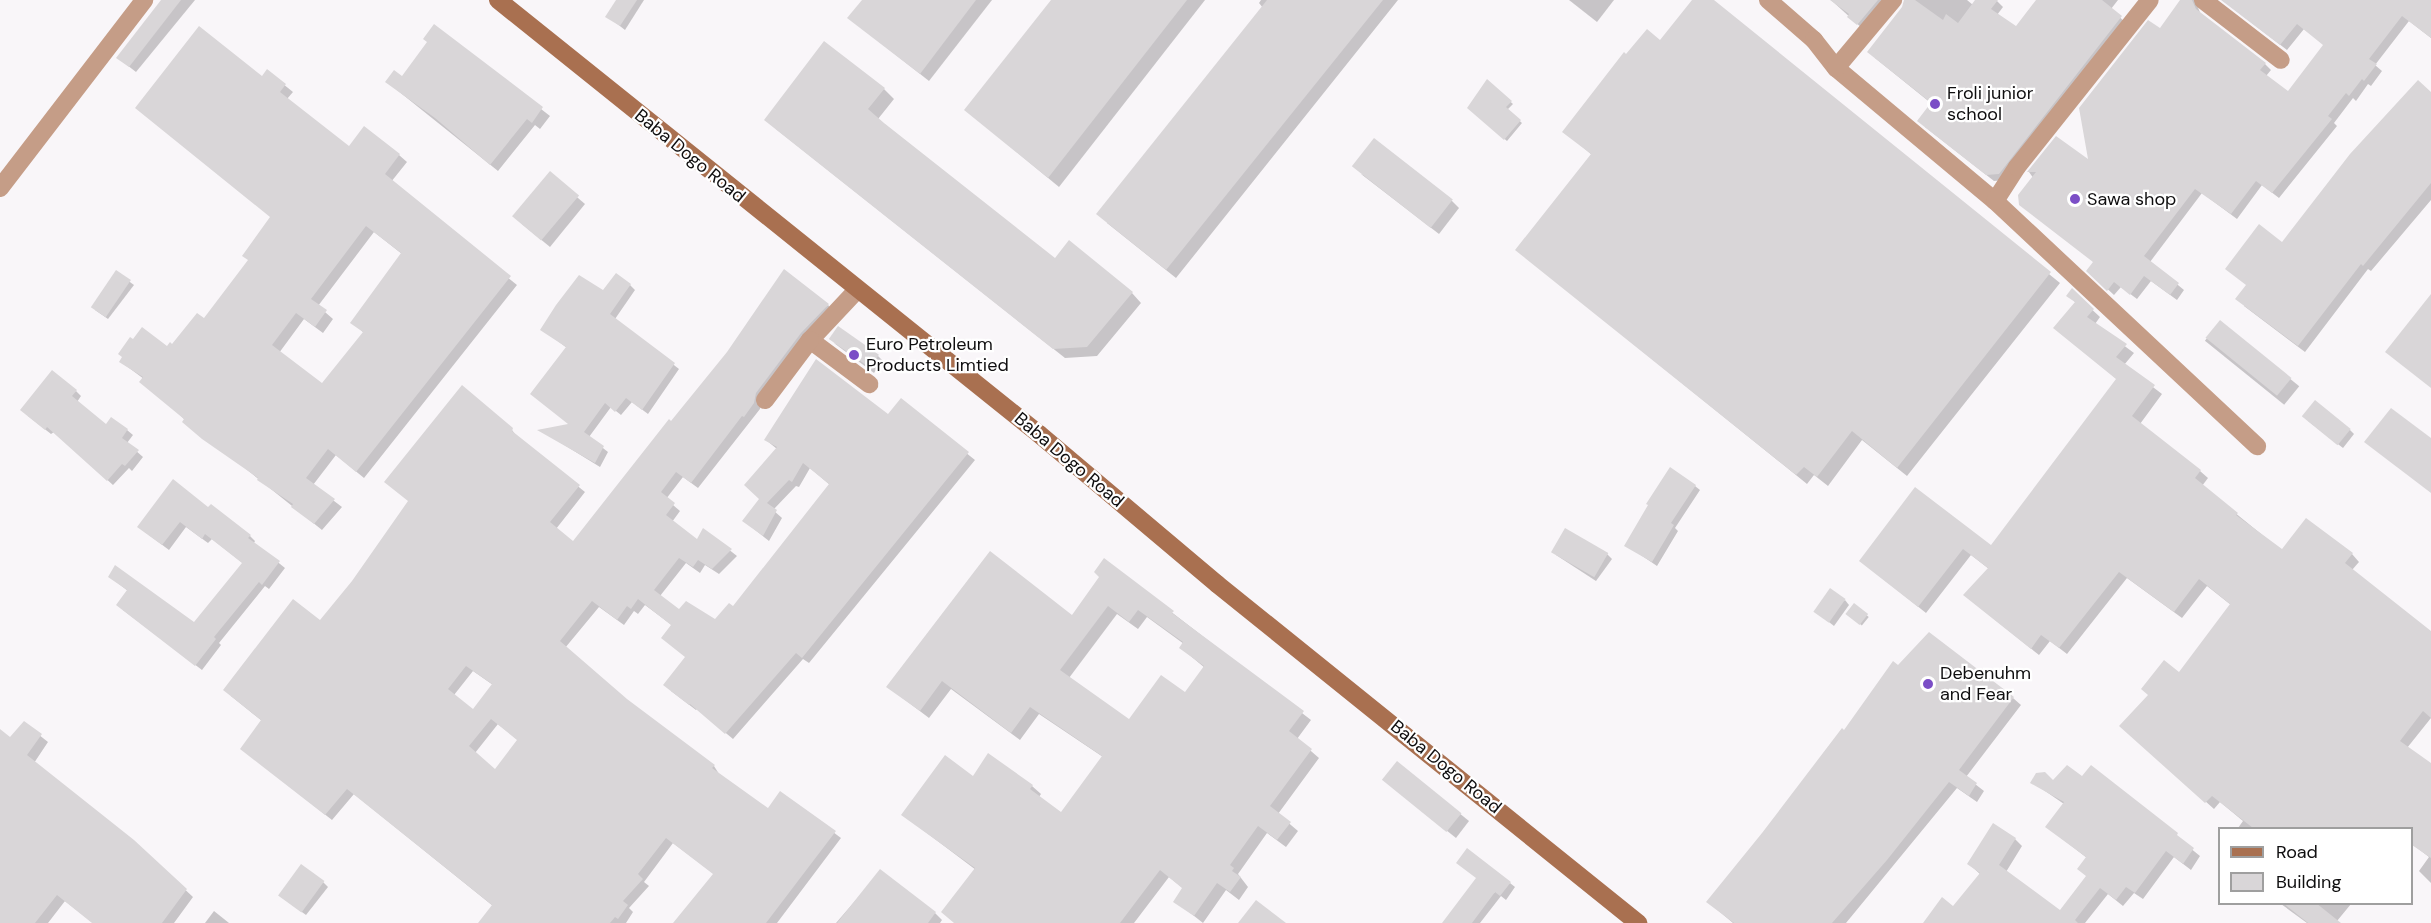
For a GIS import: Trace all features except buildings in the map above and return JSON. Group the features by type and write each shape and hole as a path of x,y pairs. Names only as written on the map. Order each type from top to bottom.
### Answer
{"street":[{"path":"0,189 144,0"},
{"name":"Baba Dogo Road","path":"498,0 1039,434 1217,584 1638,923"},
{"path":"1768,0 1814,40 1836,68 1995,201 2257,446"},
{"path":"1836,68 1893,0"},
{"path":"1995,201 2017,167 2150,0"},
{"path":"2203,0 2281,60"},
{"path":"765,400 810,340 857,290"},
{"path":"810,340 869,384"}],"place":[{"name":"Froli junior school","path":"1935,104"},
{"name":"Sawa shop","path":"2075,199"},
{"name":"Euro Petroleum Products Limtied","path":"854,355"},
{"name":"Debenuhm and Fear","path":"1928,684"}]}
